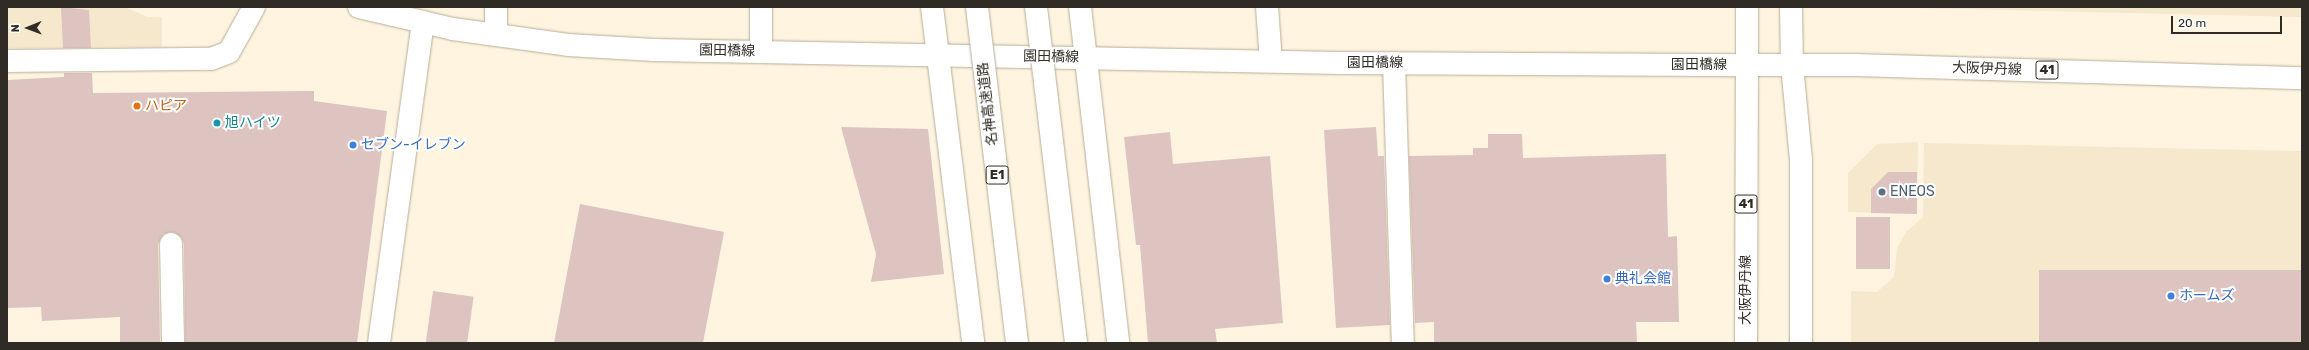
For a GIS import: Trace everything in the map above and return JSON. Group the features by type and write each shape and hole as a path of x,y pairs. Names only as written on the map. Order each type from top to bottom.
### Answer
{"main road":[{"path":"7,61 211,60 229,52 254,7"},
{"name":"園田橋線","path":"358,7 423,22 496,35 568,45 654,50 1394,63 1747,65"},
{"path":"496,7 496,35"},
{"path":"761,7 761,51"},
{"path":"932,7 973,343"},
{"name":"名神高速道路","path":"977,7 1017,343"},
{"path":"1036,7 1076,343"},
{"path":"1080,7 1118,343"},
{"path":"1267,7 1271,61"},
{"path":"1747,7 1747,65"},
{"path":"1791,7 1792,65 1801,160 1801,343"},
{"path":"379,343 423,22"},
{"path":"1394,63 1403,343"},
{"name":"大阪伊丹線","path":"1746,343 1747,65 1855,65 2302,78"},
{"path":"171,244 173,343"}],"shaded area":[{"path":"7,7 124,7 148,17 162,17 162,47 7,48"},
{"path":"1875,7 2302,7 2302,17"},
{"name":"ENEOS","path":"1918,142 1917,214 1848,212 1848,173 1877,144"},
{"path":"1924,143 2302,151 2302,343 1851,343 1851,291 1877,292 1894,277 1897,248 1906,232 1923,217"}],"building":[{"path":"61,7 89,10 91,48 63,48"},
{"path":"64,73 92,73 93,93 314,91 314,101 387,111 357,343 185,343 184,244 181,237 171,232 164,234 158,244 160,343 120,343 120,317 42,321 41,307 7,308 7,80 64,77"},
{"path":"841,127 928,129 944,274 871,282 876,254"},
{"path":"1376,127 1378,156 1384,156 1390,325 1336,328 1324,130"},
{"path":"1170,132 1173,164 1270,156 1283,323 1215,329 1217,343 1148,343 1140,245 1136,245 1124,137"},
{"path":"1488,134 1522,134 1523,158 1666,154 1668,237 1677,236 1679,322 1636,322 1637,343 1434,343 1434,322 1415,323 1409,156 1473,155 1473,148 1488,148"},
{"path":"1888,172 1917,172 1917,214 1871,213 1871,189"},
{"path":"580,204 724,232 703,343 554,343"},
{"path":"1856,217 1890,217 1890,269 1856,269"},
{"name":"ホームズ","path":"2039,270 2302,270 2302,343 2039,343"},
{"path":"433,291 474,297 467,343 426,342"}],"place":[{"name":"ハピア","path":"137,106"},
{"name":"旭ハイツ","path":"217,123"},
{"name":"セブン-イレブン","path":"353,145"},
{"name":"ENEOS","path":"1882,192"},
{"name":"典礼会館","path":"1607,279"},
{"name":"ホームズ","path":"2171,296"}]}
